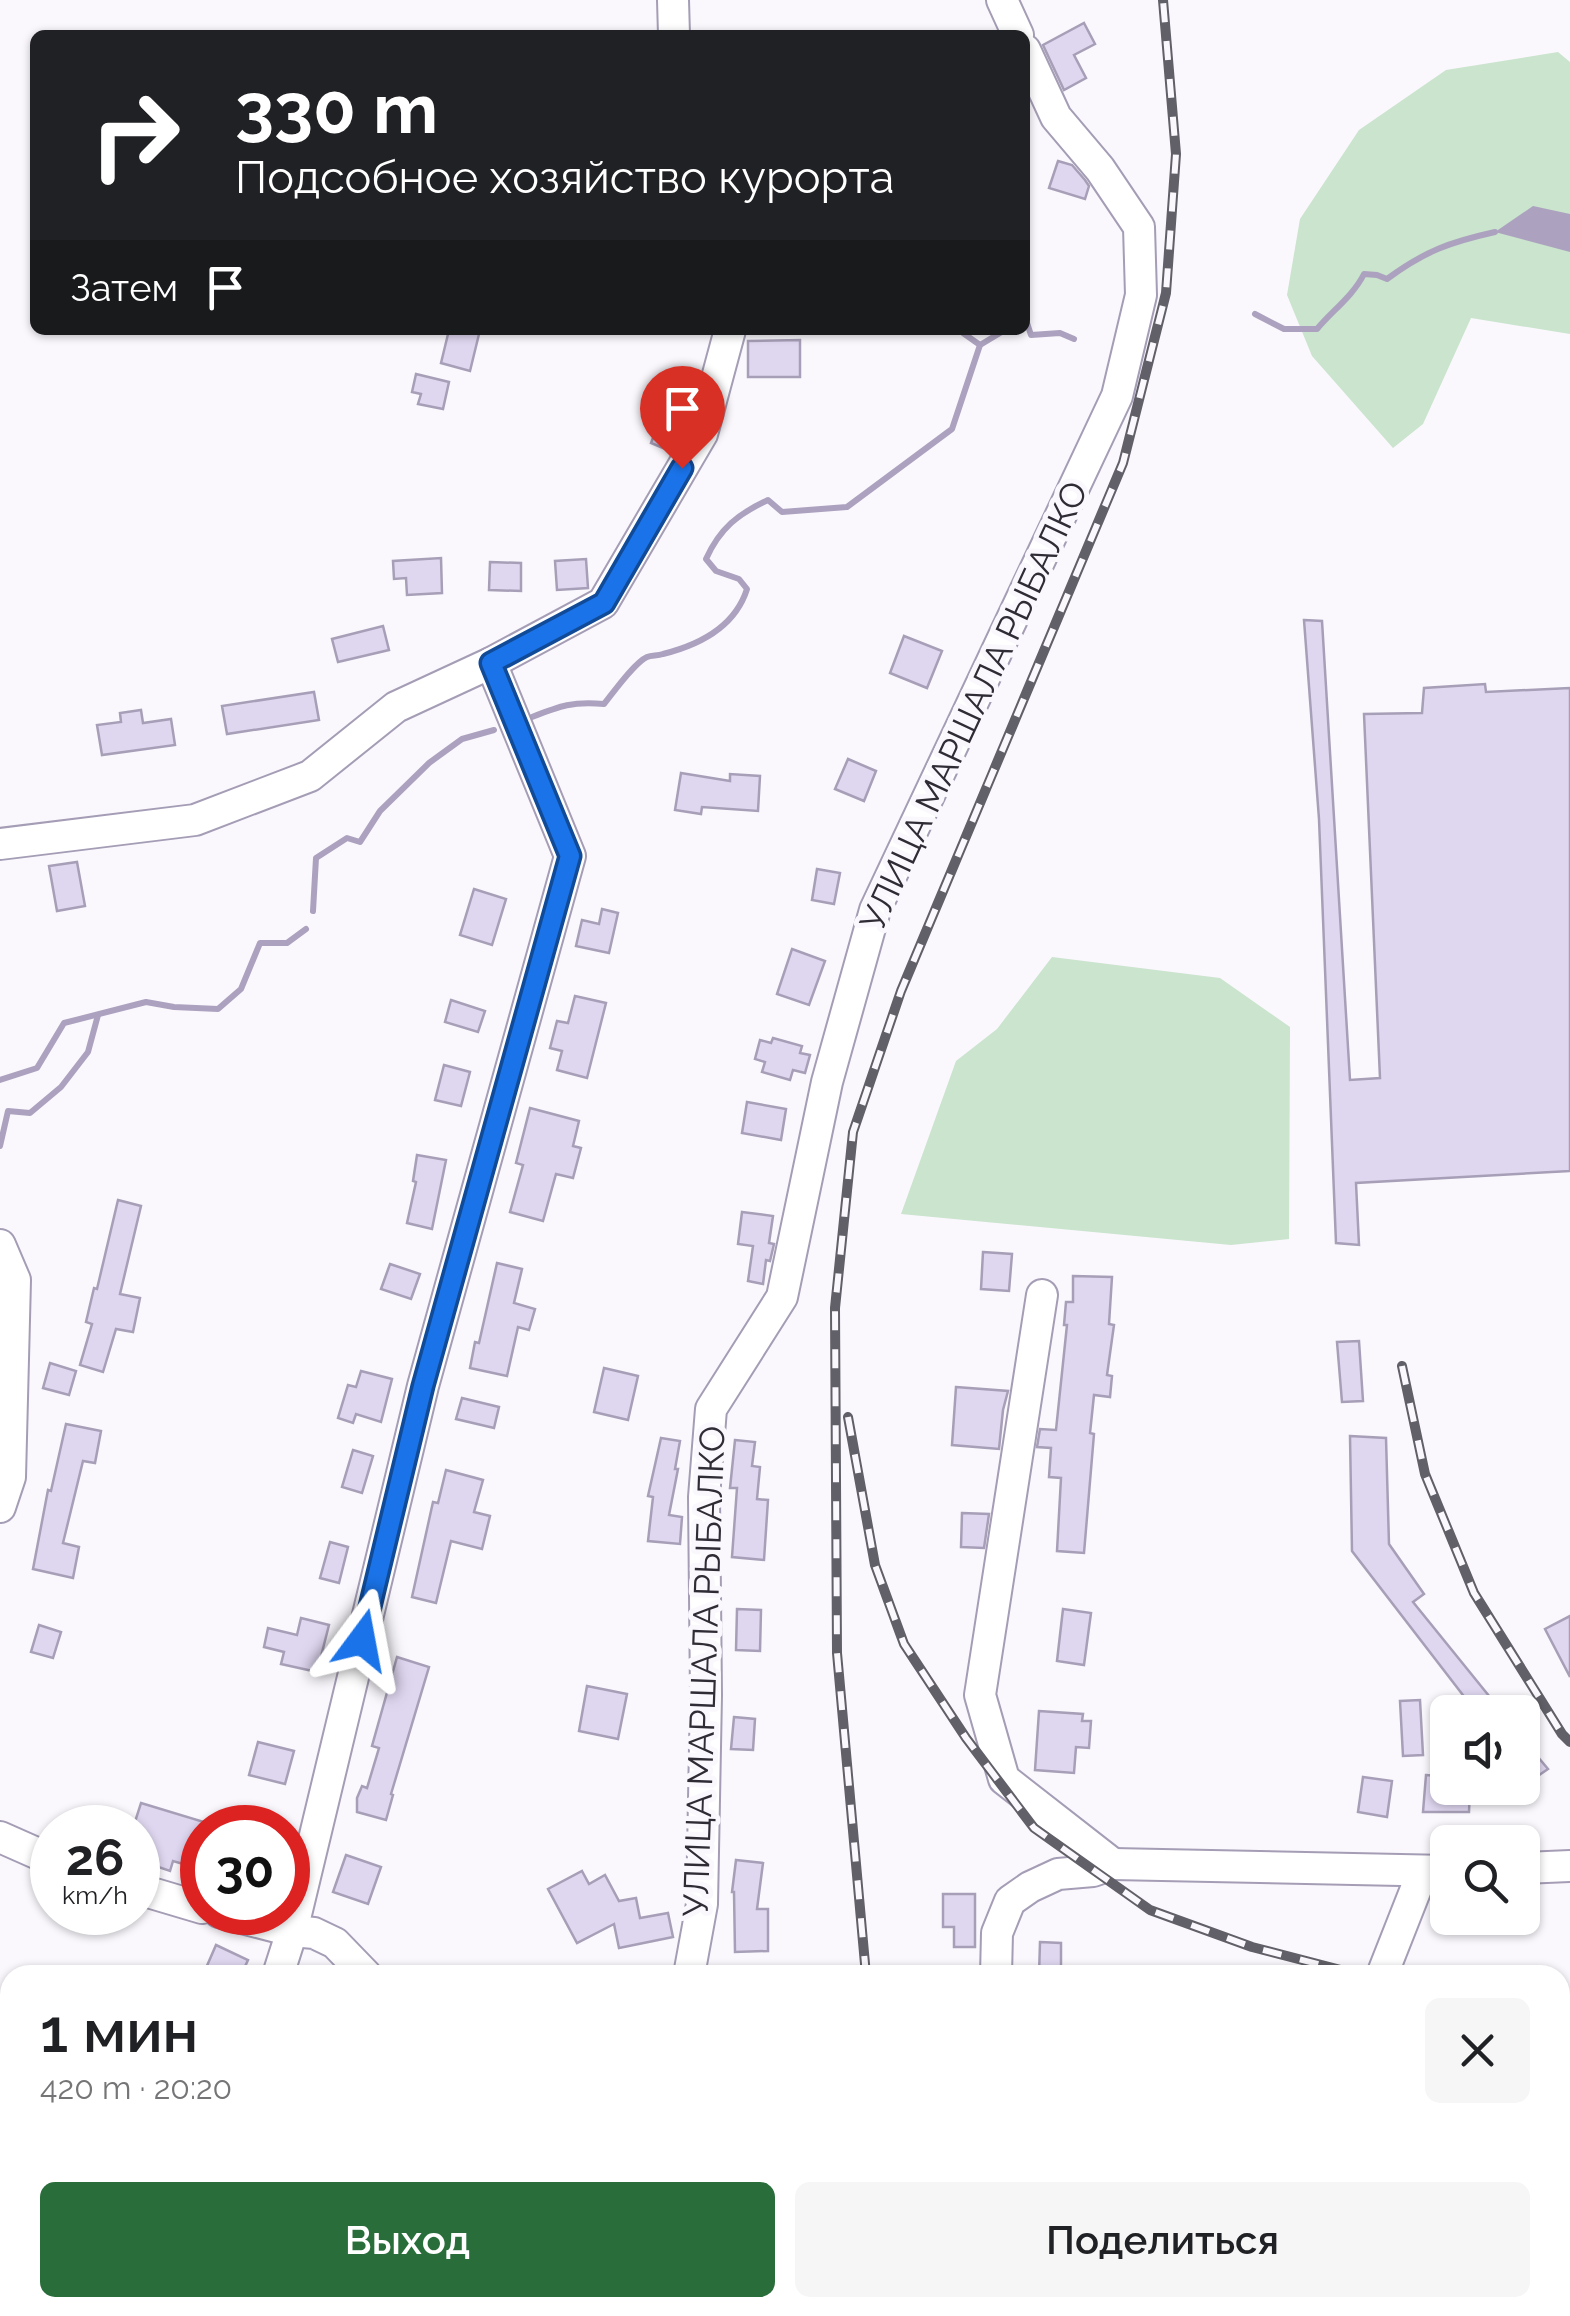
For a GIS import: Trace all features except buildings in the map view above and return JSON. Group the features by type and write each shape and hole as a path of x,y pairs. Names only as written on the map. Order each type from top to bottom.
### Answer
{"street":[{"path":"673,0 674,30"},
{"path":"1002,0 1016,30"},
{"name":"УЛИЦА МАРШАЛА РЫБАЛКО","path":"690,1965 702,1904 704,1497 711,1409 782,1297 826,1082 874,910 1117,396 1141,295 1139,227 1100,169 1056,117 1030,61"},
{"path":"0,844 196,820 310,776 396,707 491,663 604,603 702,434 729,335"},
{"path":"310,1856 423,1386 570,856 491,663"},
{"path":"0,1244 15,1280 10,1477 0,1507"},
{"path":"1042,1295 980,1695 1004,1779 1113,1864"},
{"path":"0,1837 30,1850"},
{"path":"996,1965 997,1932 1010,1901 1030,1886 1058,1874 1093,1871 1113,1864 1430,1871"},
{"path":"1540,1867 1570,1866"},
{"path":"1387,1965 1430,1881"},
{"path":"310,1933 335,1943 356,1965"},
{"path":"281,1965 291,1935"}],"green space":[{"path":"1558,52 1570,62 1570,334 1471,318 1423,424 1393,448 1312,356 1287,295 1300,219 1359,130 1446,70"},
{"path":"1052,957 1220,978 1290,1027 1289,1239 1231,1245 901,1214 956,1061 997,1029"}],"shaded area":[{"path":"1533,206 1570,214 1570,252 1495,232"}],"waterway":[{"path":"1255,314 1284,329 1317,329 1364,274 1387,279 1438,249 1495,232"},
{"path":"1030,332 1060,333 1074,339"},
{"path":"532,717 567,705 604,704 642,660 690,645 725,624 747,589 739,579 716,571 706,559 724,530 739,517 768,500 782,512 847,507 952,429 980,345 966,335"},
{"path":"980,345 997,335"},
{"path":"313,911 316,858 347,838 360,842 380,811 429,763 462,739 494,730"},
{"path":"0,1080 37,1068 64,1023 146,1002 218,1009 241,989 260,943 287,943 306,929"},
{"path":"0,1146 8,1111 30,1113 61,1087 88,1052 98,1015"}],"railway":[{"path":"865,1965 837,1653 835,1308 853,1132 901,991 1123,463 1166,293 1176,154 1163,0"},
{"path":"1402,1366 1425,1474 1474,1593 1570,1742"},
{"path":"848,1417 875,1565 904,1644 966,1738 1034,1828 1150,1910 1252,1947 1321,1965"}],"route":[{"path":"362,1640 423,1386 570,856 491,663 604,603 682,468"}]}
